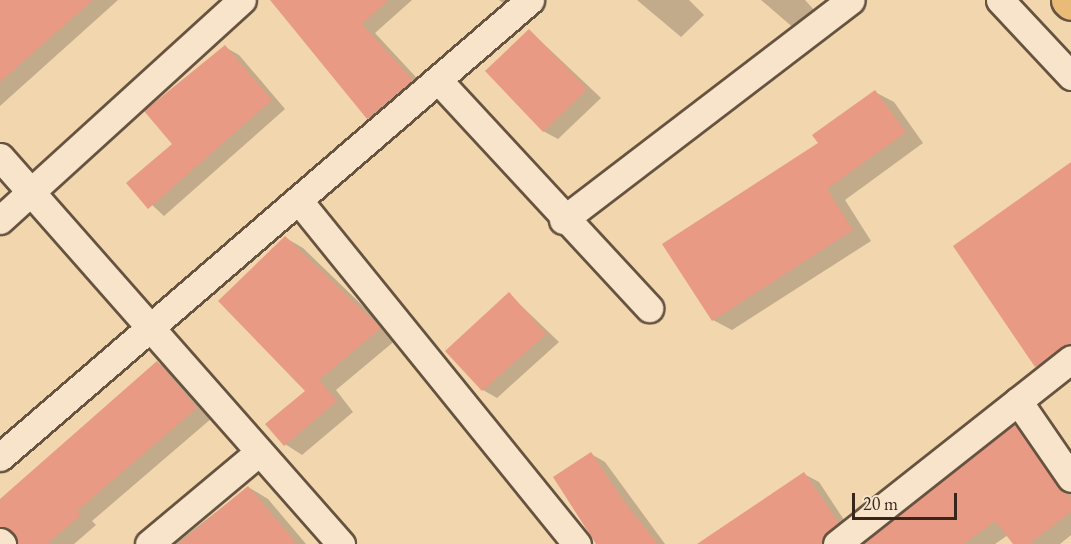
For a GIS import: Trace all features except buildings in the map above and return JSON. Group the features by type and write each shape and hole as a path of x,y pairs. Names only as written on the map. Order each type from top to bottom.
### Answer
{"street":[{"path":"0,220 31,195 242,0"},
{"path":"0,456 146,327 299,201 530,0"},
{"path":"563,220 852,0"},
{"path":"1000,0 1071,76"},
{"path":"438,80 563,220 649,308"},
{"path":"0,157 146,327 341,544"},
{"path":"299,201 577,544"},
{"path":"837,544 1071,359"},
{"path":"1018,402 1071,478"},
{"path":"149,544 260,452"}]}
